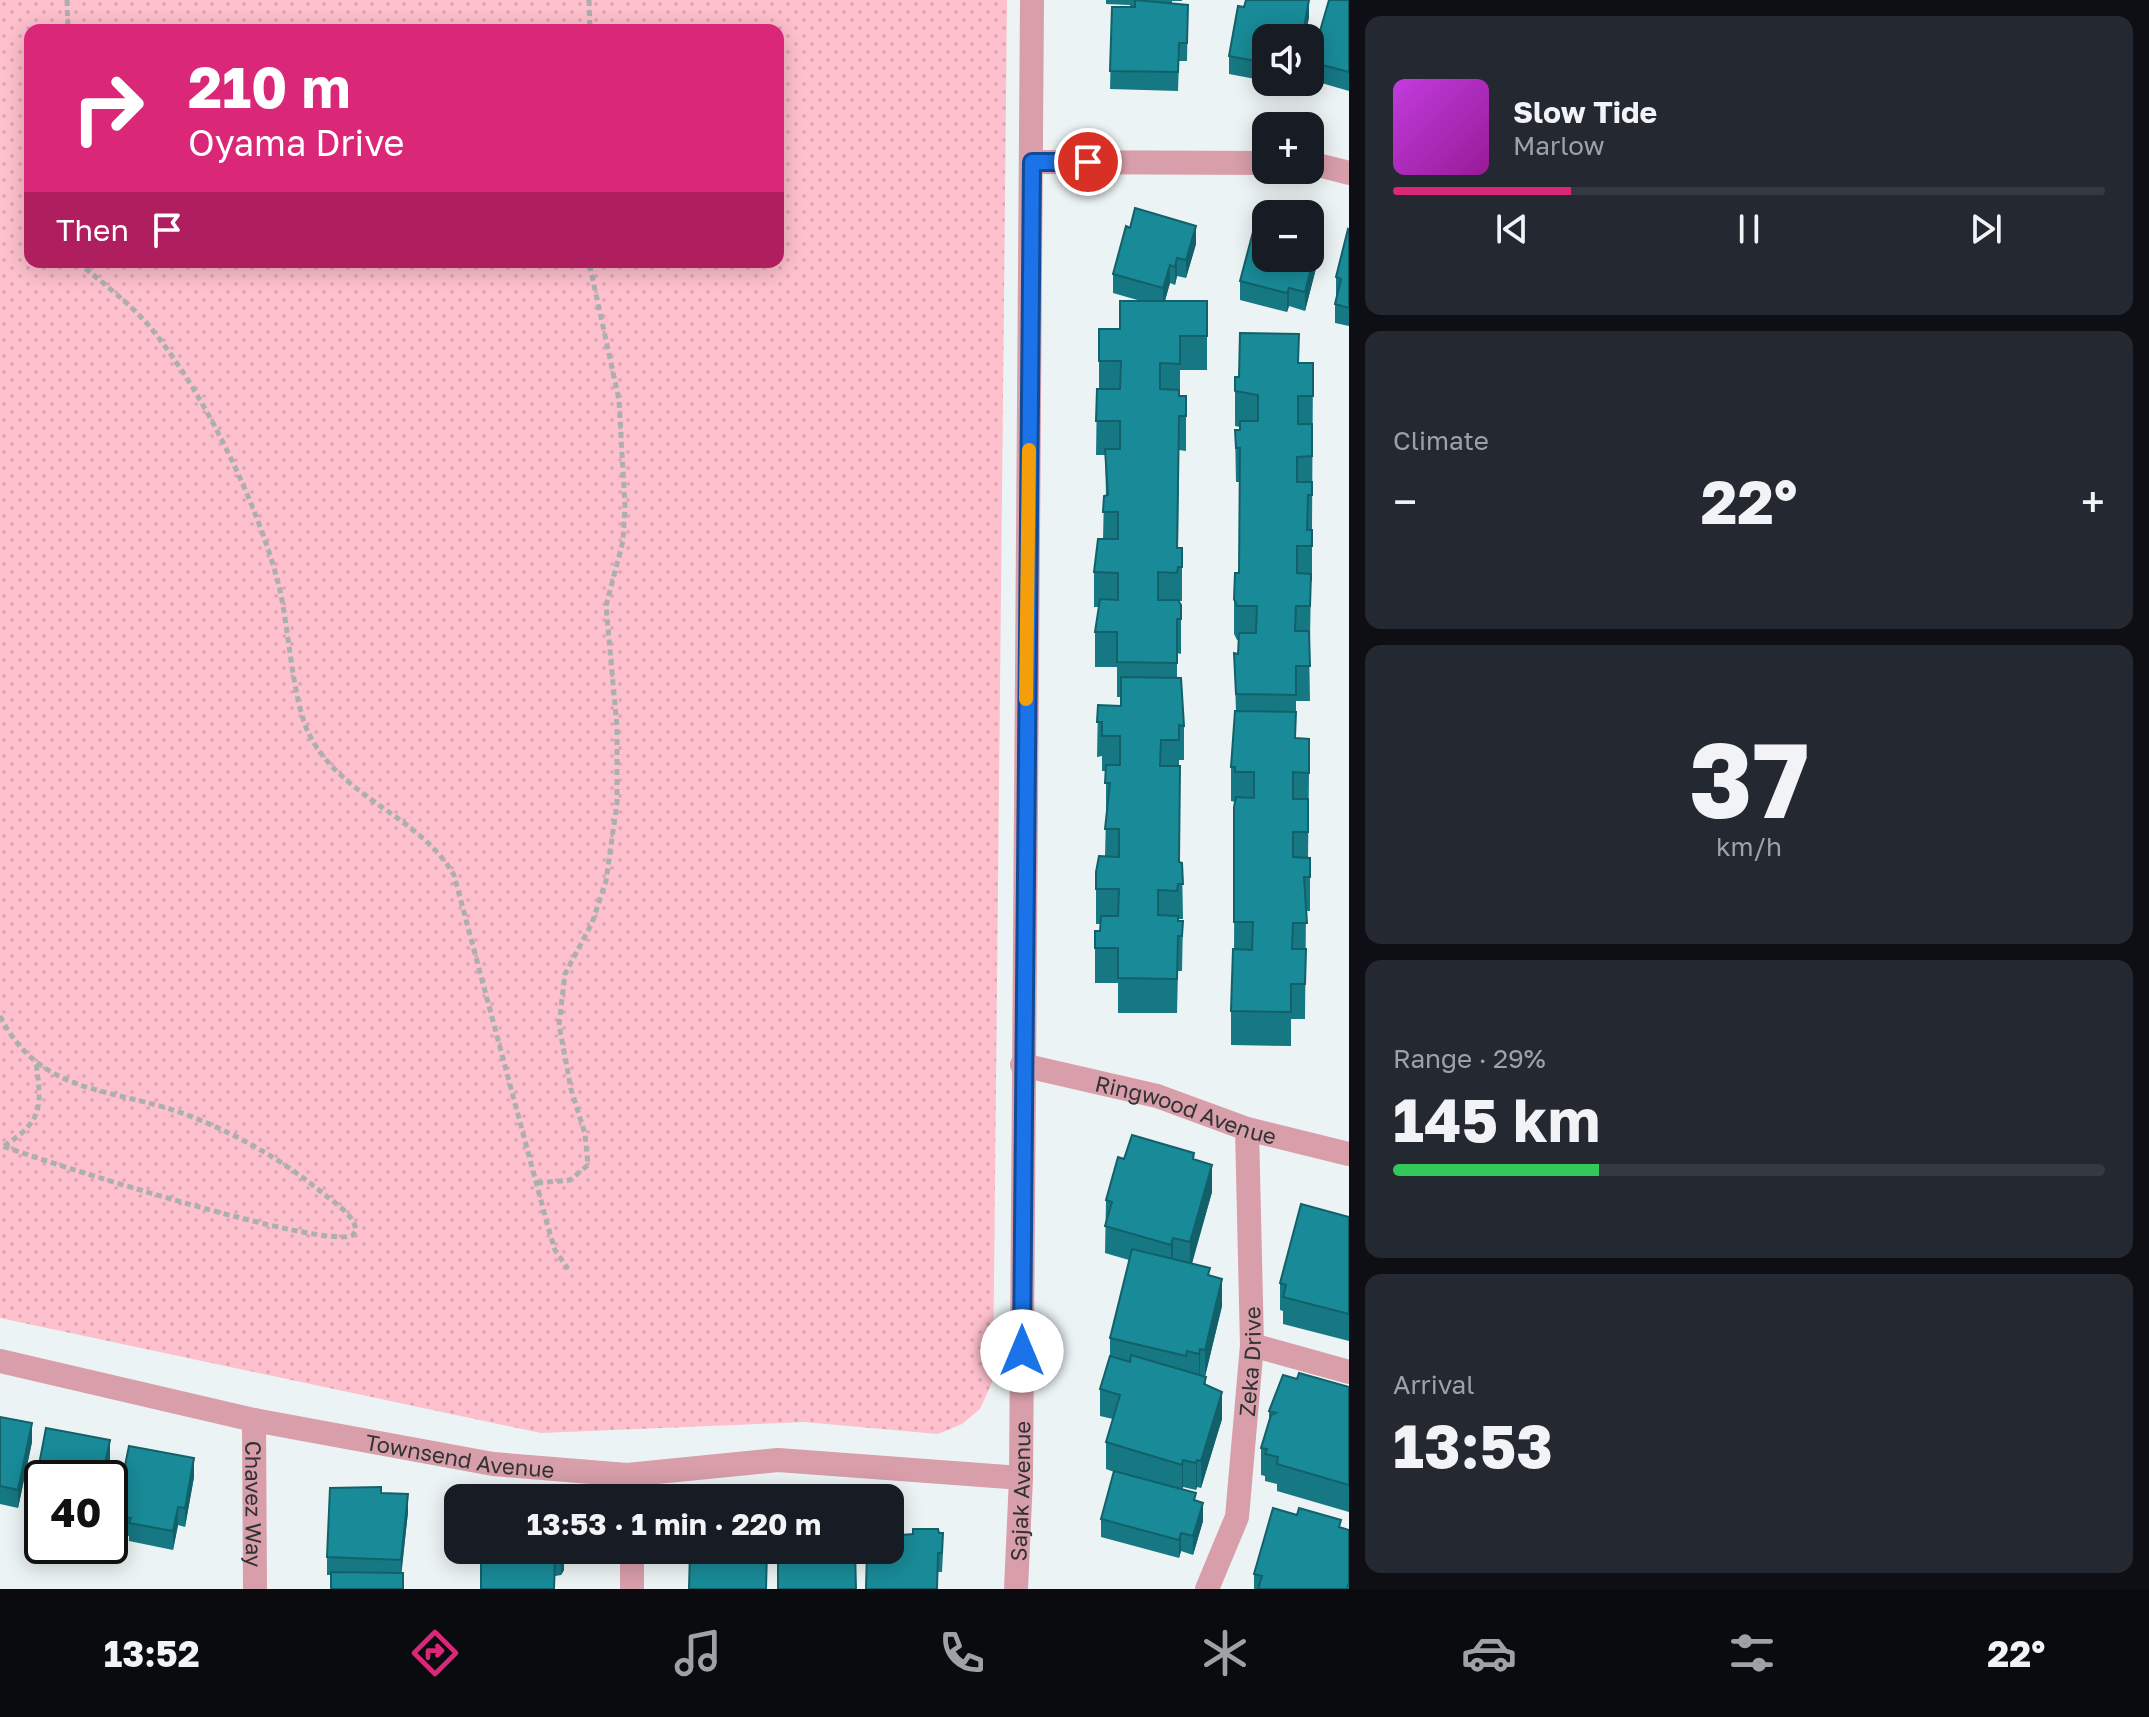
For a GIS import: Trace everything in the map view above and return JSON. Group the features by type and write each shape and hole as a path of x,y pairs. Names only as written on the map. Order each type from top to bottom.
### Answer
{"street":[{"name":"Sajak Avenue","path":"1016,1589 1021,1478 1032,0"},
{"path":"1032,162 1252,163"},
{"path":"1324,167 1349,173"},
{"name":"Ringwood Avenue","path":"1022,1065 1157,1096 1247,1129 1349,1154"},
{"name":"Zeka Drive","path":"1207,1589 1237,1517 1252,1345 1247,1129"},
{"path":"1252,1345 1349,1372"},
{"name":"Townsend Avenue","path":"0,1361 254,1420 616,1484"},
{"name":"Chavez Way","path":"254,1420 255,1589"},
{"name":"Townsend Avenue","path":"640,1484 778,1460 1021,1478"},
{"path":"632,1564 632,1589"}],"path":[{"path":"67,0 68,24"},
{"path":"589,0 590,24"},
{"path":"85,268 148,324 194,392 256,515 279,584 304,722 322,757 355,790 443,856 454,875 555,1250 568,1269"},
{"path":"537,1183 570,1180 588,1165 585,1134 571,1089 561,1039 562,987 597,910 606,881 617,803 617,727 606,606 623,541 624,451 619,400 590,268"},
{"path":"0,1016 36,1063 78,1086 169,1109 240,1138 317,1188 348,1214 356,1230 341,1240 297,1232 109,1181 2,1146"},
{"path":"2,1146 32,1123 39,1109 36,1063"}],"shaded area":[{"path":"0,0 1007,0 993,1380 980,1409 962,1424 938,1434 804,1422 541,1433 0,1318"}],"building":[{"path":"1135,0 1188,5 1187,43 1179,43 1178,72 1110,71 1112,7 1135,7"},
{"path":"1246,0 1309,0 1305,24 1252,24 1252,60 1229,56 1238,6 1244,7"},
{"path":"1329,0 1349,0 1349,72 1324,65 1322,24"},
{"path":"1135,208 1196,226 1186,260 1177,258 1175,267 1170,265 1163,288 1113,274 1126,226 1130,228"},
{"path":"1348,229 1349,308 1335,304 1341,279 1336,277"},
{"path":"1252,236 1252,272 1310,272 1305,292 1289,288 1287,293 1240,281"},
{"path":"1120,301 1207,301 1207,336 1180,336 1180,364 1160,363 1160,389 1179,390 1179,396 1186,396 1186,416 1179,416 1177,548 1182,548 1182,567 1178,567 1177,573 1158,572 1158,600 1178,600 1181,605 1181,619 1177,619 1177,663 1117,662 1117,632 1095,632 1100,599 1118,600 1118,573 1094,572 1098,539 1118,539 1118,512 1103,512 1104,496 1108,495 1105,449 1120,449 1120,421 1096,421 1097,389 1120,389 1121,361 1099,361 1099,329 1120,329"},
{"path":"1240,333 1299,334 1298,363 1313,363 1313,396 1298,396 1298,424 1312,424 1312,456 1297,457 1297,482 1312,482 1312,495 1308,495 1307,530 1312,530 1312,546 1297,546 1297,573 1311,574 1310,606 1296,606 1295,631 1309,631 1310,666 1296,666 1296,695 1236,694 1234,653 1238,654 1239,633 1256,633 1257,606 1237,606 1234,599 1235,573 1239,573 1240,448 1236,448 1235,430 1240,430 1240,421 1258,421 1258,395 1235,391 1235,377 1239,377"},
{"path":"1121,677 1181,678 1184,726 1179,725 1179,740 1161,740 1160,766 1180,766 1179,862 1182,863 1183,884 1178,884 1177,891 1158,890 1158,915 1178,916 1178,921 1183,921 1182,936 1178,936 1177,979 1118,978 1118,948 1095,948 1095,931 1100,931 1101,916 1118,916 1119,889 1096,889 1099,856 1119,857 1119,829 1105,829 1110,783 1105,783 1106,765 1120,765 1120,736 1102,736 1102,722 1097,722 1098,705 1121,706"},
{"path":"1235,711 1296,712 1295,738 1309,739 1309,773 1293,772 1293,799 1308,799 1308,832 1293,832 1293,857 1310,858 1310,877 1304,877 1307,923 1293,923 1292,949 1306,949 1305,984 1291,984 1291,1012 1231,1011 1233,949 1252,950 1253,922 1234,922 1234,807 1236,797 1254,798 1254,772 1235,772 1235,767 1231,767"},
{"path":"1132,1135 1194,1153 1193,1159 1212,1165 1190,1242 1173,1238 1171,1245 1105,1226 1112,1202 1106,1200 1118,1157 1124,1159"},
{"path":"1301,1204 1349,1217 1349,1314 1283,1297 1286,1285 1280,1283"},
{"path":"1132,1249 1210,1268 1208,1275 1222,1279 1205,1350 1200,1349 1199,1354 1187,1351 1186,1356 1110,1338"},
{"path":"1131,1355 1206,1377 1204,1384 1222,1392 1201,1461 1183,1460 1182,1465 1106,1442 1120,1395 1100,1389 1110,1356 1130,1362"},
{"path":"1299,1373 1349,1387 1349,1485 1277,1464 1278,1457 1265,1454 1267,1449 1261,1448 1271,1415 1276,1413 1269,1411 1283,1375 1297,1379"},
{"path":"0,1417 32,1423 18,1490 0,1486"},
{"path":"46,1428 110,1440 106,1460 40,1460"},
{"path":"129,1446 194,1458 185,1508 178,1507 173,1531 129,1523 126,1460"},
{"path":"1114,1471 1196,1493 1194,1500 1203,1503 1193,1536 1181,1533 1179,1540 1101,1519"},
{"path":"381,1487 381,1493 408,1494 401,1560 327,1557 330,1488"},
{"path":"1273,1508 1297,1515 1299,1508 1341,1520 1339,1527 1349,1530 1347,1589 1258,1589 1262,1576 1254,1574"},
{"path":"913,1529 938,1529 939,1533 943,1533 942,1553 938,1553 937,1589 866,1589 867,1564 904,1564 904,1535 913,1534"},
{"path":"481,1564 555,1564 554,1589 481,1589"},
{"path":"690,1564 767,1564 766,1589 689,1589"},
{"path":"778,1564 855,1564 856,1589 778,1589"},
{"path":"331,1572 403,1573 403,1589 331,1589"}],"slow traffic":[{"path":"1026,699 1029,450"}],"route":[{"path":"1022,1351 1022,1065 1032,162 1088,162"}]}
